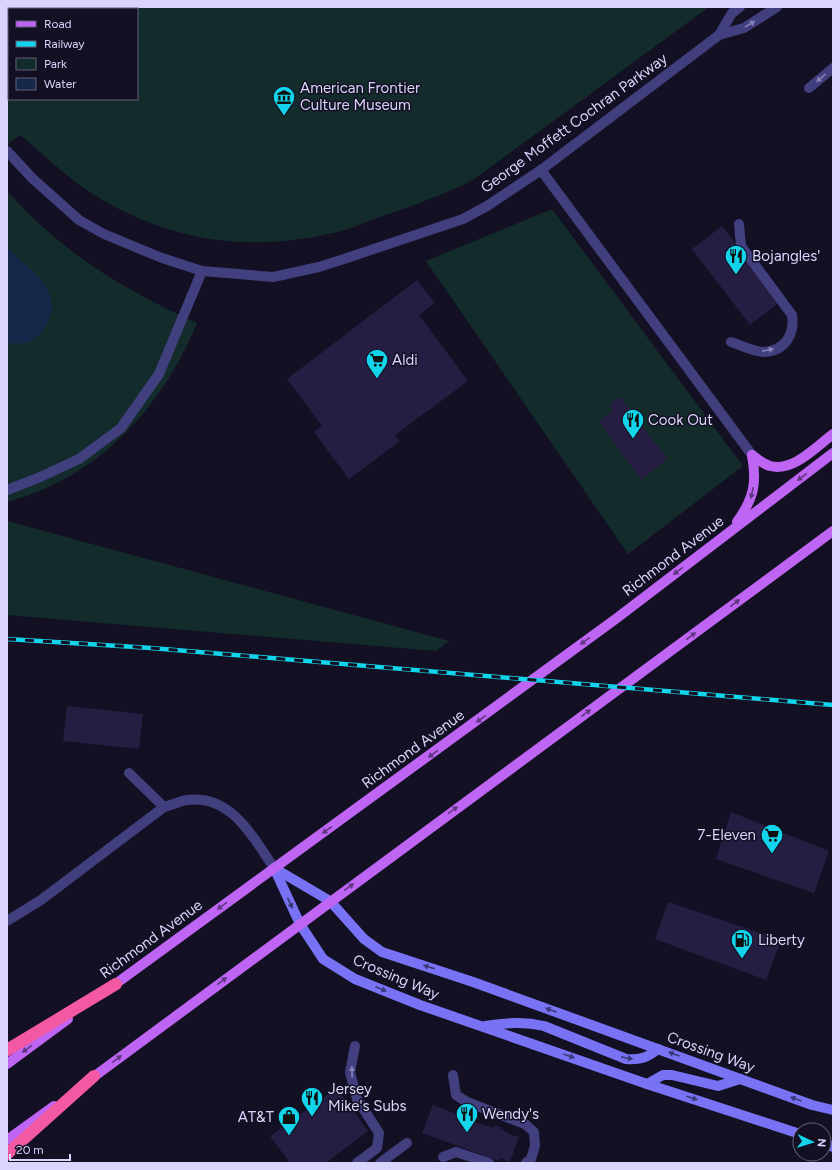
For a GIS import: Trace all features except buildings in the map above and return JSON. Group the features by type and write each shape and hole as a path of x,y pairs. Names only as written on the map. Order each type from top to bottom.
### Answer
{"highway":[{"path":"7,1050 116,984"},
{"path":"7,1154 94,1076"}],"main road":[{"path":"752,455 772,466 783,466 796,462 833,434"},
{"name":"Richmond Avenue","path":"7,1064 617,618 833,453"},
{"path":"732,530 748,506 752,495 754,482 752,455"},
{"path":"7,1140 833,531"}],"street":[{"name":"George Moffett Cochran Parkway","path":"719,35 732,13 740,7"},
{"name":"George Moffett Cochran Parkway","path":"7,151 32,178 79,220 134,247 202,271 273,277 319,267 462,219 487,206 541,170 719,35 744,28 777,7"},
{"path":"809,88 833,68"},
{"path":"541,170 752,455"},
{"path":"731,342 764,352 773,350 788,340 794,325 792,315 742,246 739,224"},
{"path":"7,490 38,478 79,459 121,428 158,374 202,271"},
{"path":"129,773 164,807"},
{"path":"7,921 41,900 164,807 194,800 211,802 224,807 239,818 274,868"},
{"name":"Crossing Way","path":"274,868 330,901 364,939 382,952 473,982 812,1105 833,1110"},
{"name":"Crossing Way","path":"274,868 300,924 323,959 355,979 420,1005 647,1084 792,1131"},
{"path":"483,1026 517,1022 544,1026 626,1059 638,1060 648,1057 658,1049"},
{"path":"355,1046 350,1072 357,1099 379,1133 378,1148 357,1163"},
{"path":"453,1075 456,1095 467,1102 525,1124 534,1132 535,1146 531,1159 526,1163"},
{"path":"647,1084 663,1075 672,1075 718,1086 740,1079"},
{"path":"380,1163 407,1143"},
{"path":"443,1157 456,1152 489,1163"}],"green space":[{"name":"American Frontier Culture Museum","path":"7,7 709,7 473,180 450,191 335,233 268,242 239,242 211,239 155,225 101,199 79,185 20,135 7,145"},
{"path":"7,191 50,233 95,268 144,297 197,323 183,354 165,383 145,411 123,435 98,457 70,476 40,491 7,502"},
{"path":"552,209 743,466 628,554 426,261"},
{"path":"7,521 449,641 436,651 7,615"}],"water":[{"path":"7,248 36,274 44,284 52,304 50,316 40,334 28,342 19,344 7,343"}],"railway":[{"path":"7,639 151,648 833,705"}],"place":[{"name":"American Frontier Culture Museum","path":"284,116"},
{"name":"Bojangles'","path":"736,276"},
{"name":"Aldi","path":"377,380"},
{"name":"Cook Out","path":"633,440"},
{"name":"7-Eleven","path":"772,854"},
{"name":"Liberty","path":"742,960"},
{"name":"Jersey Mike's Subs","path":"312,1118"},
{"name":"Wendy's","path":"467,1134"},
{"name":"AT&T","path":"289,1136"}]}
